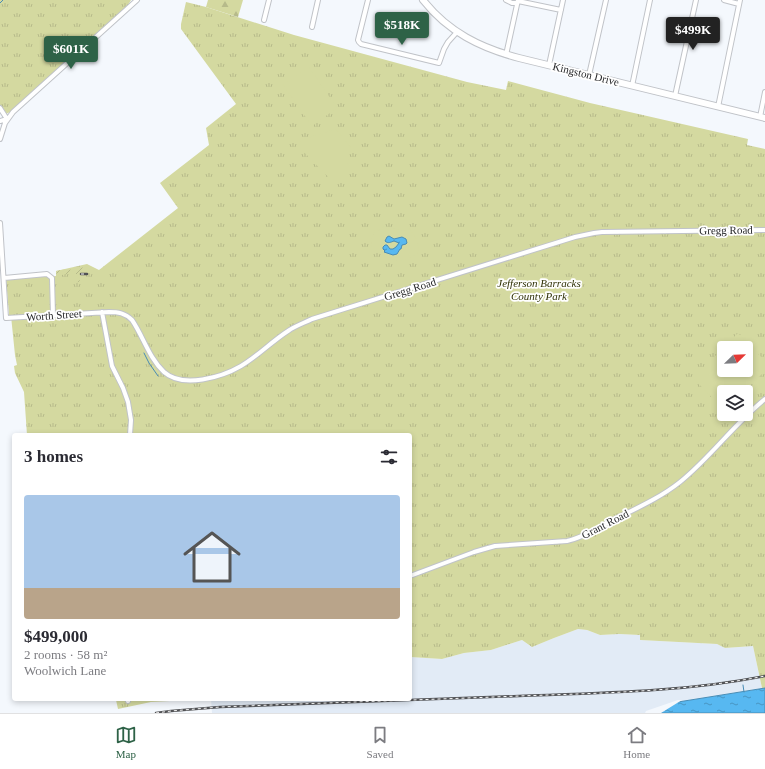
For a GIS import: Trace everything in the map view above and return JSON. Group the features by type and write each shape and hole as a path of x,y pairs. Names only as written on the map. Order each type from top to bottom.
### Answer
{"main road":[{"name":"Kingston Drive","path":"423,0 436,15 457,32 478,44 506,55 762,118"}],"street":[{"path":"0,139 7,119 137,0"},
{"path":"264,20 269,0"},
{"path":"312,27 318,0"},
{"path":"368,0 358,40 361,44 439,63 448,42 457,32"},
{"path":"506,0 512,3 517,1 561,10"},
{"path":"549,65 564,0"},
{"path":"589,75 606,0"},
{"path":"632,86 650,0"},
{"path":"675,96 696,0"},
{"path":"718,107 740,2 724,0"},
{"path":"506,55 517,1"},
{"path":"762,118 765,92"},
{"path":"0,108 7,119"},
{"path":"0,121 7,119"},
{"path":"0,223 4,278 47,274 52,278 54,315"},
{"name":"Gregg Road","path":"102,312 117,312 126,314 135,324 157,364 166,373 180,380 198,380 225,373 240,366 251,360 294,327 312,319 580,236 607,232 765,230"},
{"name":"Worth Street","path":"4,278 6,318 102,312"},
{"path":"102,312 112,366 128,402 131,420 130,433"},
{"name":"Grant Road","path":"412,575 488,548 503,545 567,541 590,532 674,487 765,399"}],"shaded area":[{"path":"578,629 587,630 600,635 640,635 640,640 717,644 725,648 753,646 762,688 678,702 647,713 212,713 211,701 412,701 412,657 442,659 464,653 491,650 522,640 532,647"}],"green space":[{"path":"0,0 131,0 128,5 111,21 6,114 0,106"},
{"path":"208,0 243,0 238,17 206,7"},
{"name":"Jefferson Barracks County Park","path":"186,2 294,35 467,82 506,90 508,81 590,103 748,139 747,145 765,149 765,688 762,688 753,646 725,648 717,644 640,640 640,635 600,635 587,630 578,629 532,647 522,640 491,650 464,653 442,659 412,657 412,433 27,433 24,392 15,373 14,366 17,365 11,316 9,316 6,279 56,276 56,271 87,264 99,270 178,208 160,183 209,145 206,128 236,104 181,29"},
{"path":"309,67 337,108 312,126 283,85"},
{"path":"336,129 351,148 347,164 331,180 301,149 299,145 304,139"},
{"path":"383,226 405,231 409,228 417,240 416,241 419,248 418,252 405,260 397,260 389,258 374,250 371,244 374,233 376,229 379,231"},
{"path":"85,267 87,270 78,273 80,280 78,283 76,274 71,273 57,276 56,271"},
{"path":"738,333 746,341 730,341"},
{"path":"753,349 765,361 765,371 750,385 717,385 717,403 693,378 717,354 717,377 753,377"},
{"path":"116,701 170,701 151,702 118,709"}],"water":[{"path":"389,236 394,239 402,237 406,239 407,243 402,245 397,254 393,255 384,252 383,247 387,245 390,249 393,249 399,243 394,241 386,242 387,237"},
{"path":"765,688 765,713 647,713 678,702"}],"pier":[{"path":"682,700 661,713 645,713 646,711"}],"waterway":[{"path":"0,3 3,0"},
{"path":"144,353 158,376"},
{"path":"743,685 744,692"}],"railway":[{"path":"81,274 87,274"},
{"path":"412,700 673,689 765,676"},
{"path":"156,713 220,707 387,701"}]}
